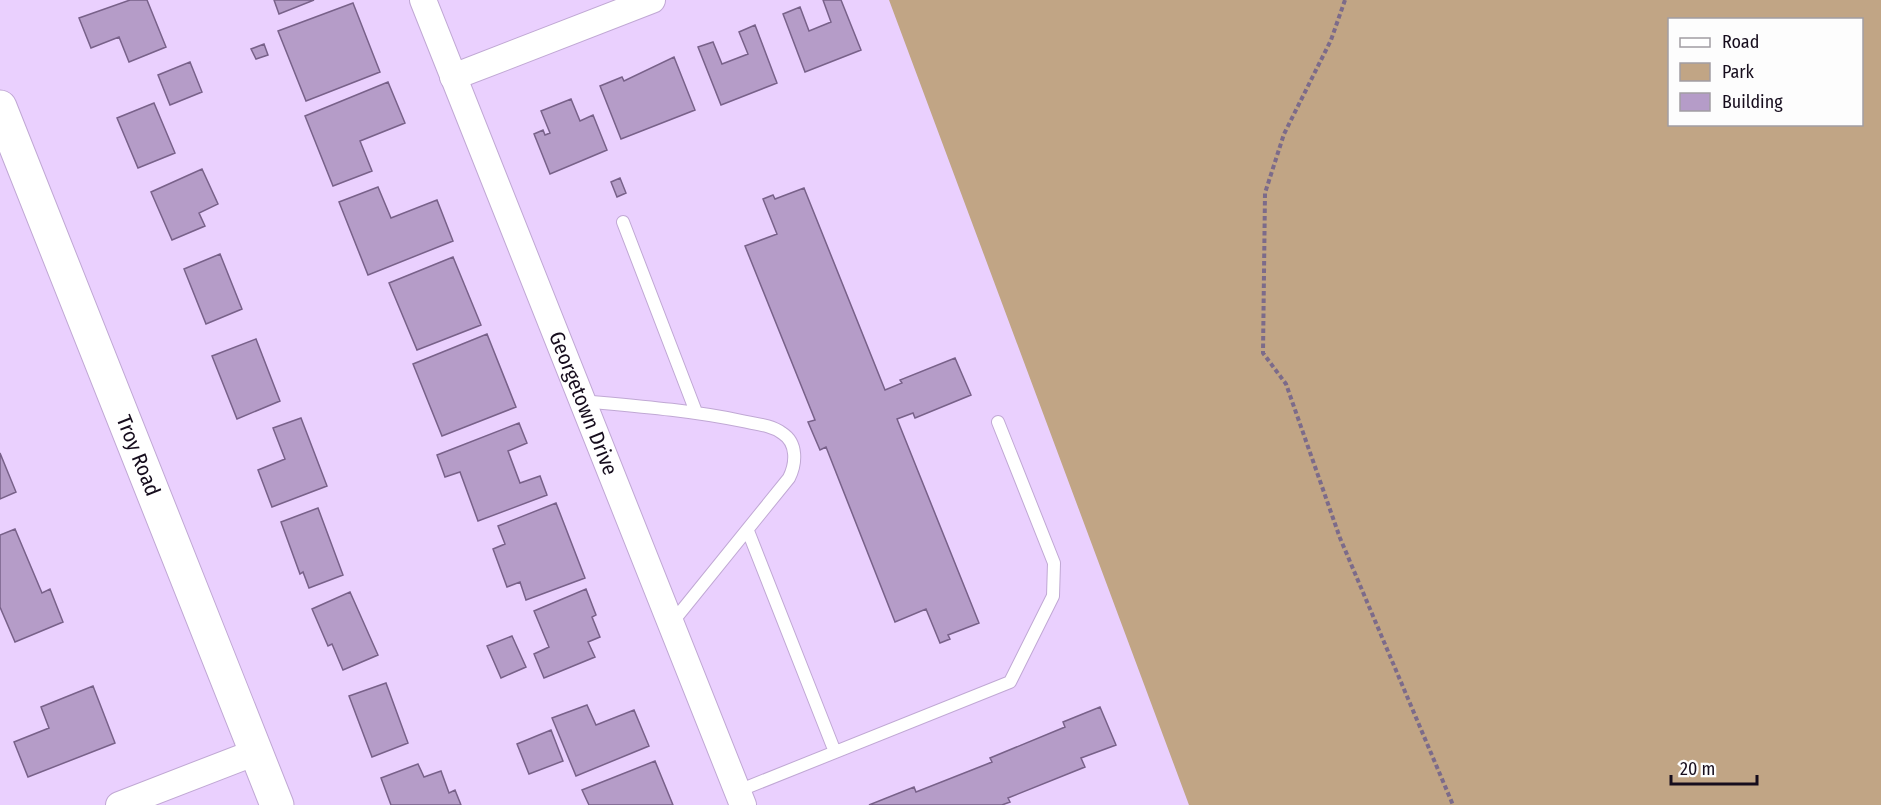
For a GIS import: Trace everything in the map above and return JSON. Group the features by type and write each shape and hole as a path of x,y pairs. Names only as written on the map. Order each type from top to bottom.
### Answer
{"street":[{"name":"Georgetown Drive","path":"423,0 740,798"},
{"path":"453,77 652,0"},
{"name":"Troy Road","path":"0,107 277,805"},
{"path":"118,805 256,752"}],"lane":[{"path":"623,222 696,411"},
{"path":"582,401 696,411 772,428 785,434 793,448 796,466 789,478 671,624"},
{"path":"740,798 835,752 1010,682 1053,596 1054,563 998,422"},
{"path":"748,531 835,752"}],"path":[{"path":"1345,0 1331,40 1284,134 1265,194 1263,353 1286,384 1340,538 1453,805"}],"green space":[{"path":"889,0 1881,0 1881,805 1189,805"}],"building":[{"path":"130,0 147,0 166,47 129,62 119,37 91,48 79,18"},
{"path":"274,0 314,0 279,14"},
{"path":"823,0 841,0 861,50 805,72 783,14 800,7 809,31 831,22"},
{"path":"353,3 380,72 306,101 278,31"},
{"path":"755,25 777,83 721,105 698,47 713,42 722,64 748,54 739,32"},
{"path":"264,44 268,55 256,59 251,49"},
{"path":"674,57 695,110 621,139 600,86 622,77 624,81"},
{"path":"190,62 202,92 170,105 158,75"},
{"path":"388,82 405,123 360,141 372,171 333,186 305,116"},
{"path":"571,99 580,121 593,115 607,150 550,174 534,134 543,130 545,135 550,133 541,111"},
{"path":"154,103 175,153 138,168 117,118"},
{"path":"202,169 218,204 199,213 205,226 172,240 151,192"},
{"path":"620,178 626,193 617,197 611,182"},
{"path":"378,187 391,218 437,200 453,241 368,275 339,202"},
{"path":"804,188 885,390 902,383 900,380 955,358 971,395 915,418 913,413 897,419 979,623 948,635 950,639 940,643 926,609 895,622 826,447 820,450 808,422 815,420 745,246 777,234 763,199 773,195 775,199"},
{"path":"220,254 242,309 206,324 184,269"},
{"path":"453,257 481,325 417,350 389,283"},
{"path":"487,334 516,407 442,436 413,364"},
{"path":"256,339 280,401 237,419 212,356"},
{"path":"301,418 327,486 272,507 258,470 285,459 273,428"},
{"path":"519,423 527,443 508,451 520,483 540,476 547,495 478,521 460,472 445,477 437,455"},
{"path":"0,453 16,492 0,499"},
{"path":"556,503 585,578 526,600 520,582 507,587 493,549 505,544 498,526"},
{"path":"318,508 343,575 309,588 303,572 300,574 281,522"},
{"path":"15,529 42,593 50,589 63,622 15,642 0,607 0,535"},
{"path":"586,589 596,615 592,617 600,637 588,642 595,657 544,678 534,654 549,647 534,611"},
{"path":"350,592 378,655 343,670 332,644 328,646 312,609"},
{"path":"512,636 526,667 501,678 487,646"},
{"path":"386,683 408,743 372,757 349,696"},
{"path":"93,686 115,743 28,777 14,742 49,728 41,707"},
{"path":"587,705 596,725 634,710 649,746 576,776 552,718"},
{"path":"1100,707 1116,745 1081,758 1085,767 1008,798 1010,802 1002,805 869,805 914,787 916,792 992,762 990,758 1065,727 1063,722"},
{"path":"551,730 563,761 529,774 517,744"},
{"path":"655,761 673,805 589,805 582,790"},
{"path":"418,764 424,777 441,771 449,793 455,790 461,805 391,805 381,778"}]}
